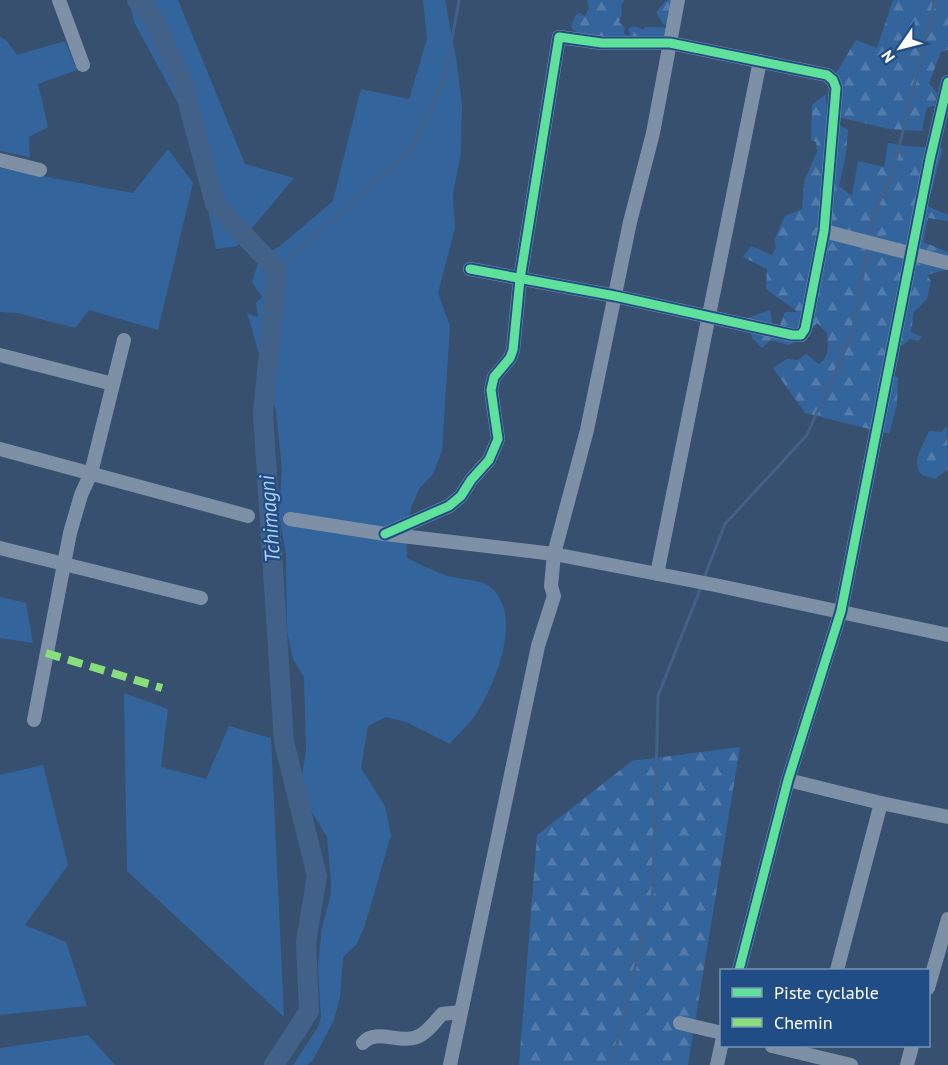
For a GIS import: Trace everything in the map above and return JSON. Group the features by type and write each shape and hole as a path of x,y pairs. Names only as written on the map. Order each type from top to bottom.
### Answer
{"street":[{"path":"59,0 83,65"},
{"path":"450,1065 538,646 555,596 551,586 554,554 587,430 630,222 653,133 678,0"},
{"path":"385,534 449,506 461,496 493,453 498,439 491,390 494,378 510,358 513,350 520,279 557,39 561,37 602,43 670,43 827,75 833,80 836,87 824,231 805,329 801,335 709,318 615,296 520,279 470,269"},
{"path":"657,574 760,61"},
{"path":"740,969 788,780 841,611 948,82"},
{"path":"0,160 40,170"},
{"path":"824,231 948,263"},
{"path":"34,720 66,564 70,533 78,505 92,473 124,340"},
{"path":"0,355 113,384"},
{"path":"0,449 248,516"},
{"path":"290,519 385,534 554,554 841,611 948,635"},
{"path":"0,548 201,598"},
{"path":"788,780 948,817"},
{"path":"837,969 881,803"},
{"path":"930,981 948,919"},
{"path":"363,1043 367,1038 373,1036 416,1038 442,1014 461,1012"},
{"path":"680,1023 720,1033"},
{"path":"717,1065 721,1047"},
{"path":"777,1047 851,1065"},
{"path":"907,1065 912,1047"}],"green space":[{"path":"129,0 178,0 245,164 294,178 237,246 216,249 191,127 134,22"},
{"path":"423,0 445,0 462,105 461,153 453,194 455,228 438,293 450,326 442,451 433,474 419,489 411,508 406,538 407,558 445,575 489,586 499,598 505,612 504,646 486,696 473,718 450,744 406,722 386,717 368,726 361,768 385,806 391,835 365,925 357,944 343,957 340,997 334,1020 313,1060 307,1065 293,1065 318,1027 321,1017 318,967 322,927 330,898 331,882 327,837 310,809 302,776 306,751 304,677 293,659 287,632 286,555 279,514 282,470 276,411 247,313 258,316 256,303 262,297 252,282 260,257 280,246 333,201 361,89 409,99 427,39"},
{"path":"587,0 625,0 621,5 622,14 619,22 625,28 624,34 629,36 628,29 634,26 644,30 645,27 663,27 669,30 669,40 602,39 578,33 571,27 575,16 579,13 585,16 589,8"},
{"path":"667,0 673,0 669,25 663,24 656,12"},
{"path":"893,0 948,0 948,50 941,52 929,83 937,93 935,106 927,107 922,131 889,129 838,117 843,90 836,73 856,40 877,48"},
{"path":"0,37 6,40 17,55 65,41 77,70 38,84 48,127 29,137 30,157 0,151"},
{"path":"826,94 827,117 848,130 846,154 839,186 852,196 858,161 884,167 888,143 943,148 927,206 948,215 948,221 928,218 923,242 948,252 948,269 927,275 931,281 927,299 914,312 911,332 922,337 918,341 910,339 902,346 890,341 882,372 898,377 897,404 889,434 805,413 773,368 787,359 798,360 806,354 819,364 823,361 828,350 827,333 817,323 805,336 789,345 770,340 762,348 752,338 748,318 770,310 773,329 779,328 785,312 798,312 766,289 767,269 743,257 751,246 772,255 776,247 774,240 785,216 802,209 804,181 817,152 816,142 811,140 812,105"},
{"path":"168,149 193,183 158,330 89,310 75,328 17,313 0,312 0,168 133,193"},
{"path":"947,426 948,469 935,479 922,475 917,464 921,447 929,431 941,432"},
{"path":"0,597 26,603 33,643 0,638"},
{"path":"124,693 168,709 161,767 206,779 229,726 271,738 284,1017 127,871"},
{"path":"740,747 688,1065 519,1065 537,835 632,761"},
{"path":"43,765 68,865 25,925 66,942 87,1006 0,1015 0,775"},
{"path":"88,1035 115,1065 0,1065 0,1048"}],"waterway":[{"name":"Tchimagni","path":"137,0 153,18 183,84 215,204 277,270 263,413 284,742 317,876 306,942 309,1011 274,1065"},
{"path":"277,270 411,150 445,78 459,0"},
{"path":"870,238 875,211 893,172 935,0"},
{"path":"704,578 725,524 807,435 852,334 868,247"},
{"path":"612,1065 653,891 658,696 701,587"}],"marked path":[{"path":"46,653 162,688"}],"cycle path":[{"path":"385,534 449,506 461,496 471,480 489,460 498,439 491,390 494,377 510,358 513,350 520,279 559,37 602,43 670,43 827,75 833,80 836,88 824,231 805,329 801,335 792,335 615,296 470,269"},
{"path":"739,969 788,780 841,611 930,159 948,82"}]}
